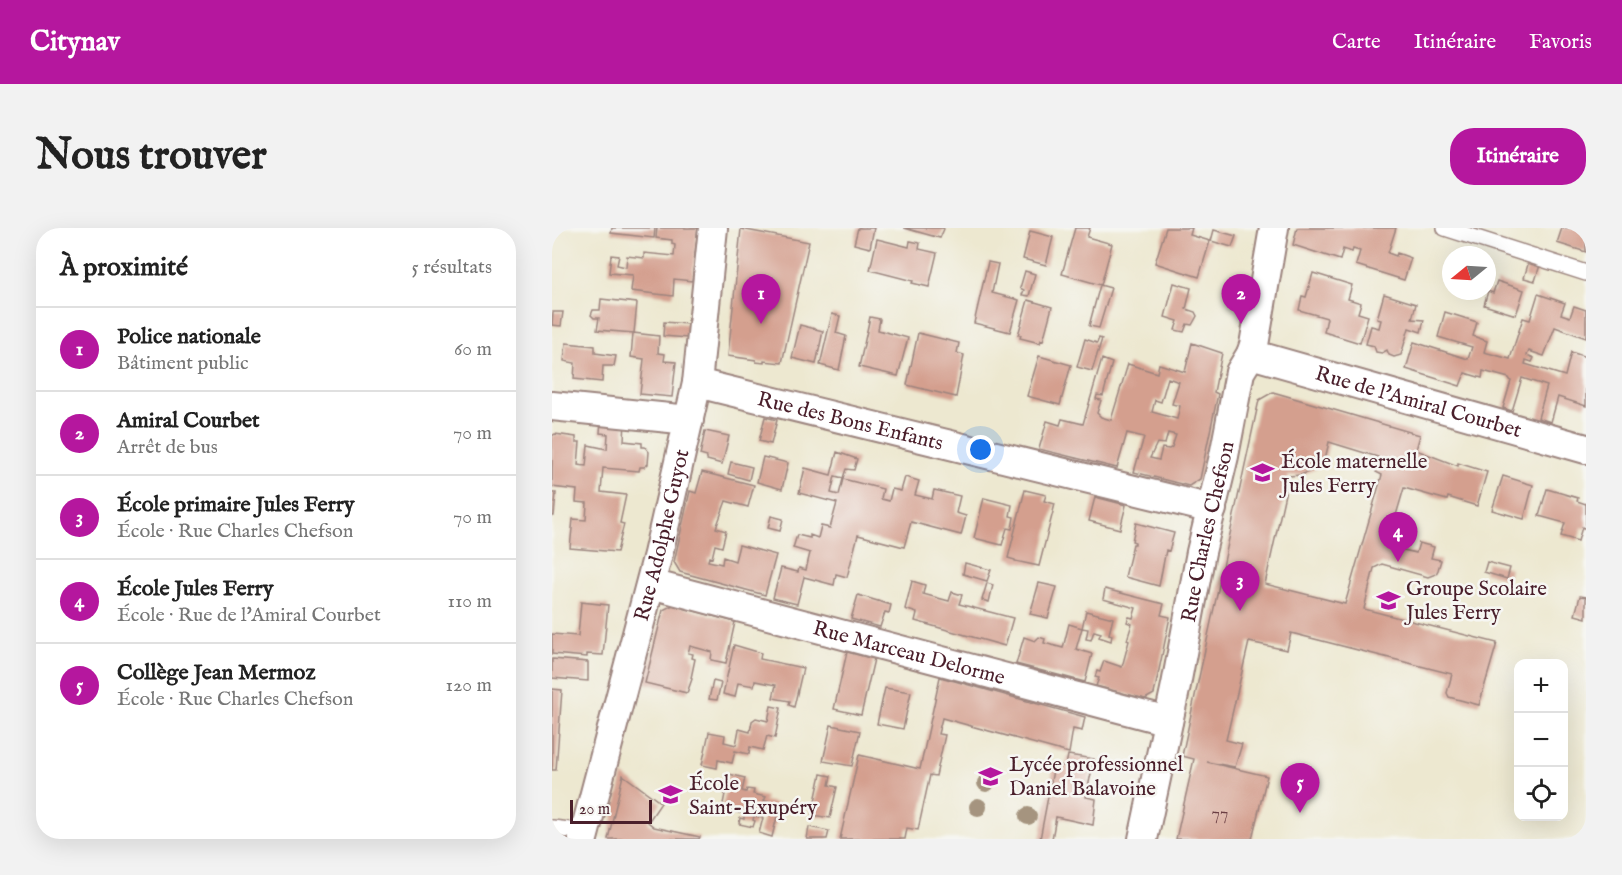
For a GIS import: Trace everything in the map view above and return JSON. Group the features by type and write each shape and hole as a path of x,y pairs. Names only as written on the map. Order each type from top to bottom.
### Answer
{"street":[{"name":"Rue Adolphe Guyot","path":"585,835 651,584 697,383 713,228"},
{"name":"Rue Charles Chefson","path":"1143,839 1240,372 1251,354 1274,228"},
{"name":"Rue de l'Amiral Courbet","path":"1251,354 1586,449"},
{"name":"Rue des Bons Enfants","path":"697,383 1212,509"},
{"path":"552,406 689,420"},
{"name":"Rue Marceau Delorme","path":"651,584 1168,721"}],"lane":[{"path":"1445,228 1586,273"},
{"path":"552,828 585,835"}],"building":[{"path":"612,228 655,228 654,238 611,233"},
{"path":"657,228 698,228 692,281 674,279 673,296 631,291 633,275 609,273 611,255 619,256 617,265 626,267 627,256 644,258 644,253 674,256 675,245 672,244 672,240 656,238"},
{"path":"858,228 874,228 870,248 854,244"},
{"path":"904,228 943,228 944,229 940,238"},
{"path":"1075,228 1090,228 1087,237 1112,244 1101,285 1062,274"},
{"path":"1166,228 1192,228 1190,235 1210,241 1199,277 1155,263"},
{"path":"1297,228 1396,228 1388,253 1396,256 1397,253 1411,258 1404,280 1356,265 1360,251 1353,249 1352,252 1343,249 1340,260 1293,245"},
{"path":"1562,228 1586,228 1586,252 1557,243"},
{"path":"741,229 809,242 782,363 756,362 756,360 728,356"},
{"path":"1214,230 1236,236 1232,247 1211,241"},
{"path":"1030,231 1053,237 1046,265 1023,259"},
{"path":"877,239 909,247 910,241 920,243 919,249 937,253 929,287 870,270"},
{"path":"1529,261 1540,265 1535,281 1524,278"},
{"path":"988,262 998,264 992,293 1019,300 1010,332 974,323"},
{"path":"1025,271 1035,274 1029,296 1022,295 1024,290 1020,288"},
{"path":"1313,273 1352,285 1348,299 1361,303 1358,313 1368,316 1360,343 1324,332 1327,318 1299,310 1302,296 1306,297"},
{"path":"1497,281 1524,290 1516,315 1484,305 1485,300 1496,300"},
{"path":"1174,283 1191,288 1186,309 1195,312 1197,316 1192,325 1187,324 1184,332 1175,330 1178,321 1165,317"},
{"path":"1100,285 1111,288 1099,328 1089,326"},
{"path":"1384,294 1416,304 1412,319 1424,320 1421,332 1409,328 1401,355 1394,357 1389,355 1387,350 1382,353 1376,352 1374,346 1366,344 1371,326 1379,328 1381,320 1377,319"},
{"path":"1538,294 1565,303 1561,314 1570,317 1574,306 1586,310 1586,338 1555,327 1544,356 1529,351 1527,355 1534,358 1532,362 1526,360 1525,364 1565,376 1571,352 1586,357 1586,406 1558,397 1551,422 1538,418 1547,386 1522,378 1512,411 1503,408 1511,381 1509,378 1483,371 1482,378 1465,373 1460,386 1406,369 1414,342 1468,359 1472,347 1438,337 1445,312 1477,322 1473,336 1487,341 1484,352 1510,359 1523,318 1530,320"},
{"path":"601,299 637,303 634,333 597,330 599,318 591,315 593,310 600,310"},
{"path":"1028,300 1052,307 1043,341 1041,340 1040,343 1020,338 1021,335 1018,335"},
{"path":"553,312 563,312 561,326 552,325"},
{"path":"832,314 840,316 836,333 846,336 839,370 820,365"},
{"path":"870,317 880,319 878,330 908,338 898,376 859,367"},
{"path":"664,322 688,324 688,338 663,336"},
{"path":"800,325 823,331 816,364 792,358"},
{"path":"633,333 659,336 658,353 665,354 664,361 676,362 672,397 640,394 644,359 631,357"},
{"path":"918,333 959,343 957,353 964,355 956,397 907,385"},
{"path":"1099,338 1102,339 1092,371 1077,367 1085,339 1097,343"},
{"path":"566,343 595,346 595,353 616,356 614,366 603,366 602,382 574,379 575,363 564,361"},
{"path":"1192,343 1222,353 1214,392 1218,394 1200,479 1189,486 1134,472 1144,437 1127,433 1117,468 1039,449 1047,421 1060,425 1062,419 1083,424 1102,359 1112,363 1103,396 1097,395 1096,399 1101,400 1097,413 1111,420 1128,364 1157,373 1159,364 1185,372","holes":["1168,378 1179,382 1172,404 1180,406 1177,419 1152,412 1155,400 1161,402","1168,433 1176,435 1172,447 1162,448 1159,460 1150,458 1157,443 1165,444"]},
{"path":"1039,356 1071,365 1060,405 1027,396"},
{"path":"1273,392 1420,435 1416,450 1458,466 1458,463 1487,472 1477,506 1404,488 1387,546 1416,553 1419,543 1434,547 1431,558 1441,560 1438,570 1436,574 1428,577 1382,564 1374,568 1364,609 1497,643 1479,705 1449,697 1447,693 1452,674 1291,633 1287,650 1249,642 1226,740 1242,744 1235,767 1207,762 1267,776 1252,839 1176,839 1194,759 1182,756 1259,400","holes":["1329,442 1378,457 1375,469 1382,475 1345,604 1265,584 1289,476 1301,475 1315,469 1326,455"]},
{"path":"765,417 777,420 771,444 759,441"},
{"path":"601,419 625,421 624,441 642,443 642,447 649,452 648,464 640,467 639,471 603,468 601,492 626,495 620,523 624,524 617,552 570,548 573,519 586,520 587,503 576,502 577,490 552,487 552,436 555,434 576,437 576,442 580,442 578,465 586,466 588,445 607,449 608,434 600,433"},
{"path":"705,431 729,436 722,464 707,460 707,457 700,455"},
{"path":"837,452 857,459 854,470 846,469 843,478 835,476 831,493 839,495 843,479 883,489 881,499 889,501 892,489 901,491 905,477 919,481 915,495 932,499 934,490 960,496 956,513 966,516 961,535 911,522 904,547 858,535 847,577 836,574 834,585 804,577 797,604 773,598 781,568 798,572 799,568 806,570 810,553 793,548 797,535 810,538 810,535 818,538 821,526 830,528 837,503 799,493 805,468 831,475"},
{"path":"763,457 788,463 782,489 757,482"},
{"path":"731,462 752,467 749,480 728,474"},
{"path":"702,472 754,485 748,507 726,501 716,528 726,531 722,547 715,545 712,558 709,557 708,561 722,564 723,557 735,561 739,545 776,555 765,595 680,572 674,562 690,491 696,493"},
{"path":"1503,476 1533,485 1524,519 1492,510"},
{"path":"1547,489 1578,498 1577,501 1586,504 1586,529 1582,527 1578,541 1561,536 1565,523 1539,516"},
{"path":"1025,490 1046,495 1044,501 1055,504 1039,566 1008,558"},
{"path":"552,493 556,493 554,516 552,516"},
{"path":"1095,497 1126,505 1120,529 1089,521"},
{"path":"984,498 1012,505 1010,516 1014,517 1012,529 1007,528 1002,545 974,538"},
{"path":"771,516 783,519 780,531 768,528"},
{"path":"1136,523 1174,533 1169,551 1166,550 1159,586 1125,577 1133,544 1135,544 1132,541"},
{"path":"1487,562 1510,568 1507,579 1484,572"},
{"path":"965,563 991,570 987,581 963,574"},
{"path":"912,581 925,585 923,594 949,601 952,592 962,595 959,604 1013,618 1005,646 915,621 917,613 905,609"},
{"path":"987,583 993,585 989,602 982,600"},
{"path":"1039,583 1057,587 1048,618 1030,614"},
{"path":"1105,589 1164,604 1161,615 1170,617 1154,694 1145,699 1096,686 1099,678 1095,677 1097,671 1100,672 1104,661 1122,667 1132,624 1127,622 1129,617 1133,618 1136,608 1103,599"},
{"path":"858,595 891,605 889,613 885,612 880,627 851,619"},
{"path":"1580,596 1586,597 1586,618 1575,615"},
{"path":"581,602 608,605 603,655 587,654 587,657 552,654 552,634 578,636"},
{"path":"673,605 735,622 726,663 711,660 712,652 690,646 688,653 693,654 692,658 695,659 687,693 645,683 663,610"},
{"path":"1086,611 1113,618 1109,634 1112,635 1111,641 1099,637 1101,633 1094,631 1091,640 1086,639 1088,629 1082,628"},
{"path":"1069,624 1082,628 1076,649 1092,654 1085,682 1016,664 1024,637 1035,641 1039,637 1045,639 1044,643 1063,648"},
{"path":"734,645 761,653 760,659 803,668 794,707 789,705 790,701 773,698 776,685 755,681 754,686 738,683 735,697 723,694"},
{"path":"847,652 874,659 861,715 834,709"},
{"path":"552,659 588,662 588,681 552,678"},
{"path":"940,677 1085,717 1082,731 1073,729 1069,753 942,718 938,734 945,735 936,776 930,775 918,830 907,828 905,839 840,839 859,755 920,769"},
{"path":"713,681 721,683 717,700 709,699"},
{"path":"885,688 911,692 903,729 877,724"},
{"path":"552,689 562,690 556,770 552,770"},
{"path":"771,706 781,708 775,738 767,736 763,750 750,747 749,754 735,751 732,763 718,760 717,768 702,765 709,732 725,735 724,742 736,745 739,729 750,732 752,721 756,718 768,721"},
{"path":"831,725 860,731 852,766 823,761"},
{"path":"1068,755 1094,759 1086,797 1096,799 1093,825 1056,817 1052,839 1040,839 1054,765 1066,766"},
{"path":"729,774 745,778 742,791 754,790 753,794 766,797 764,801 780,804 772,837 759,833 763,818 754,816 753,827 739,824 740,818 744,819 744,814 722,809"},
{"path":"821,774 831,776 829,785 837,787 830,818 812,815"},
{"path":"623,775 661,803 648,822 654,827 700,837 699,839 608,839"},
{"path":"809,827 829,831 827,839 807,839"}],"place":[{"name":"Police nationale","path":"761,324"},
{"name":"Amiral Courbet","path":"1241,324"},
{"name":"École maternelle Jules Ferry","path":"1263,473"},
{"name":"École Jules Ferry","path":"1398,562"},
{"name":"Groupe Scolaire Jules Ferry","path":"1388,600"},
{"name":"École primaire Jules Ferry","path":"1240,611"},
{"name":"Lycée professionnel Daniel Balavoine","path":"991,776"},
{"name":"École Saint-Exupéry","path":"671,795"},
{"name":"Collège Jean Mermoz","path":"1300,813"}]}
